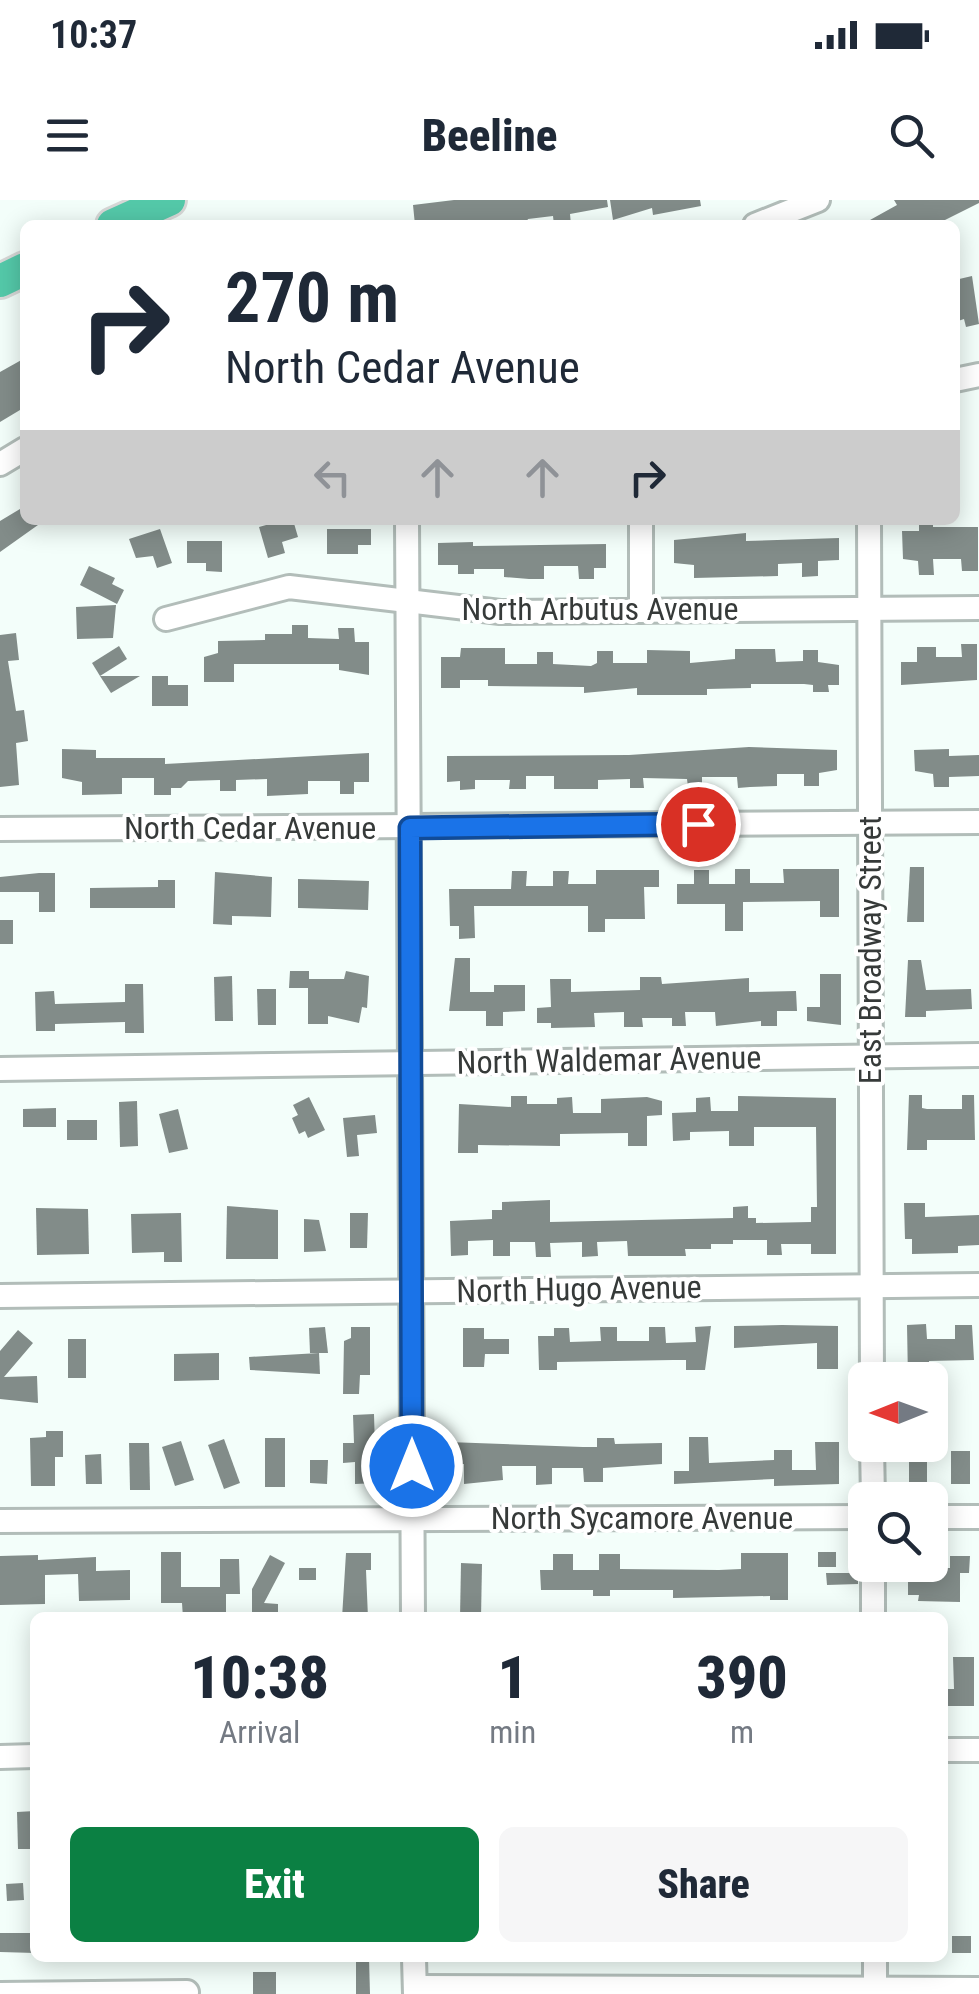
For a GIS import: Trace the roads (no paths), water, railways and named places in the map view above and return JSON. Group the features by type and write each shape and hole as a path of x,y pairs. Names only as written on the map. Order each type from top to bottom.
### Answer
{"highway":[{"path":"124,220 170,200"}],"street":[{"path":"775,220 814,210"},
{"path":"407,525 413,1612"},
{"path":"641,525 641,611"},
{"name":"East Broadway Street","path":"869,525 872,1362"},
{"name":"North Arbutus Avenue","path":"166,619 289,588 500,612 979,608"},
{"name":"North Cedar Avenue","path":"0,829 979,822"},
{"name":"North Waldemar Avenue","path":"0,1069 979,1055"},
{"name":"North Hugo Avenue","path":"0,1296 979,1285"},
{"name":"North Sycamore Avenue","path":"0,1521 848,1517"},
{"path":"948,1517 979,1517"},
{"path":"873,1582 873,1612"},
{"path":"948,1750 979,1750"},
{"path":"0,1757 30,1756"},
{"path":"414,1962 414,1991 979,1989"},
{"path":"875,1962 875,1992"},
{"path":"0,1994 187,1992"}]}
